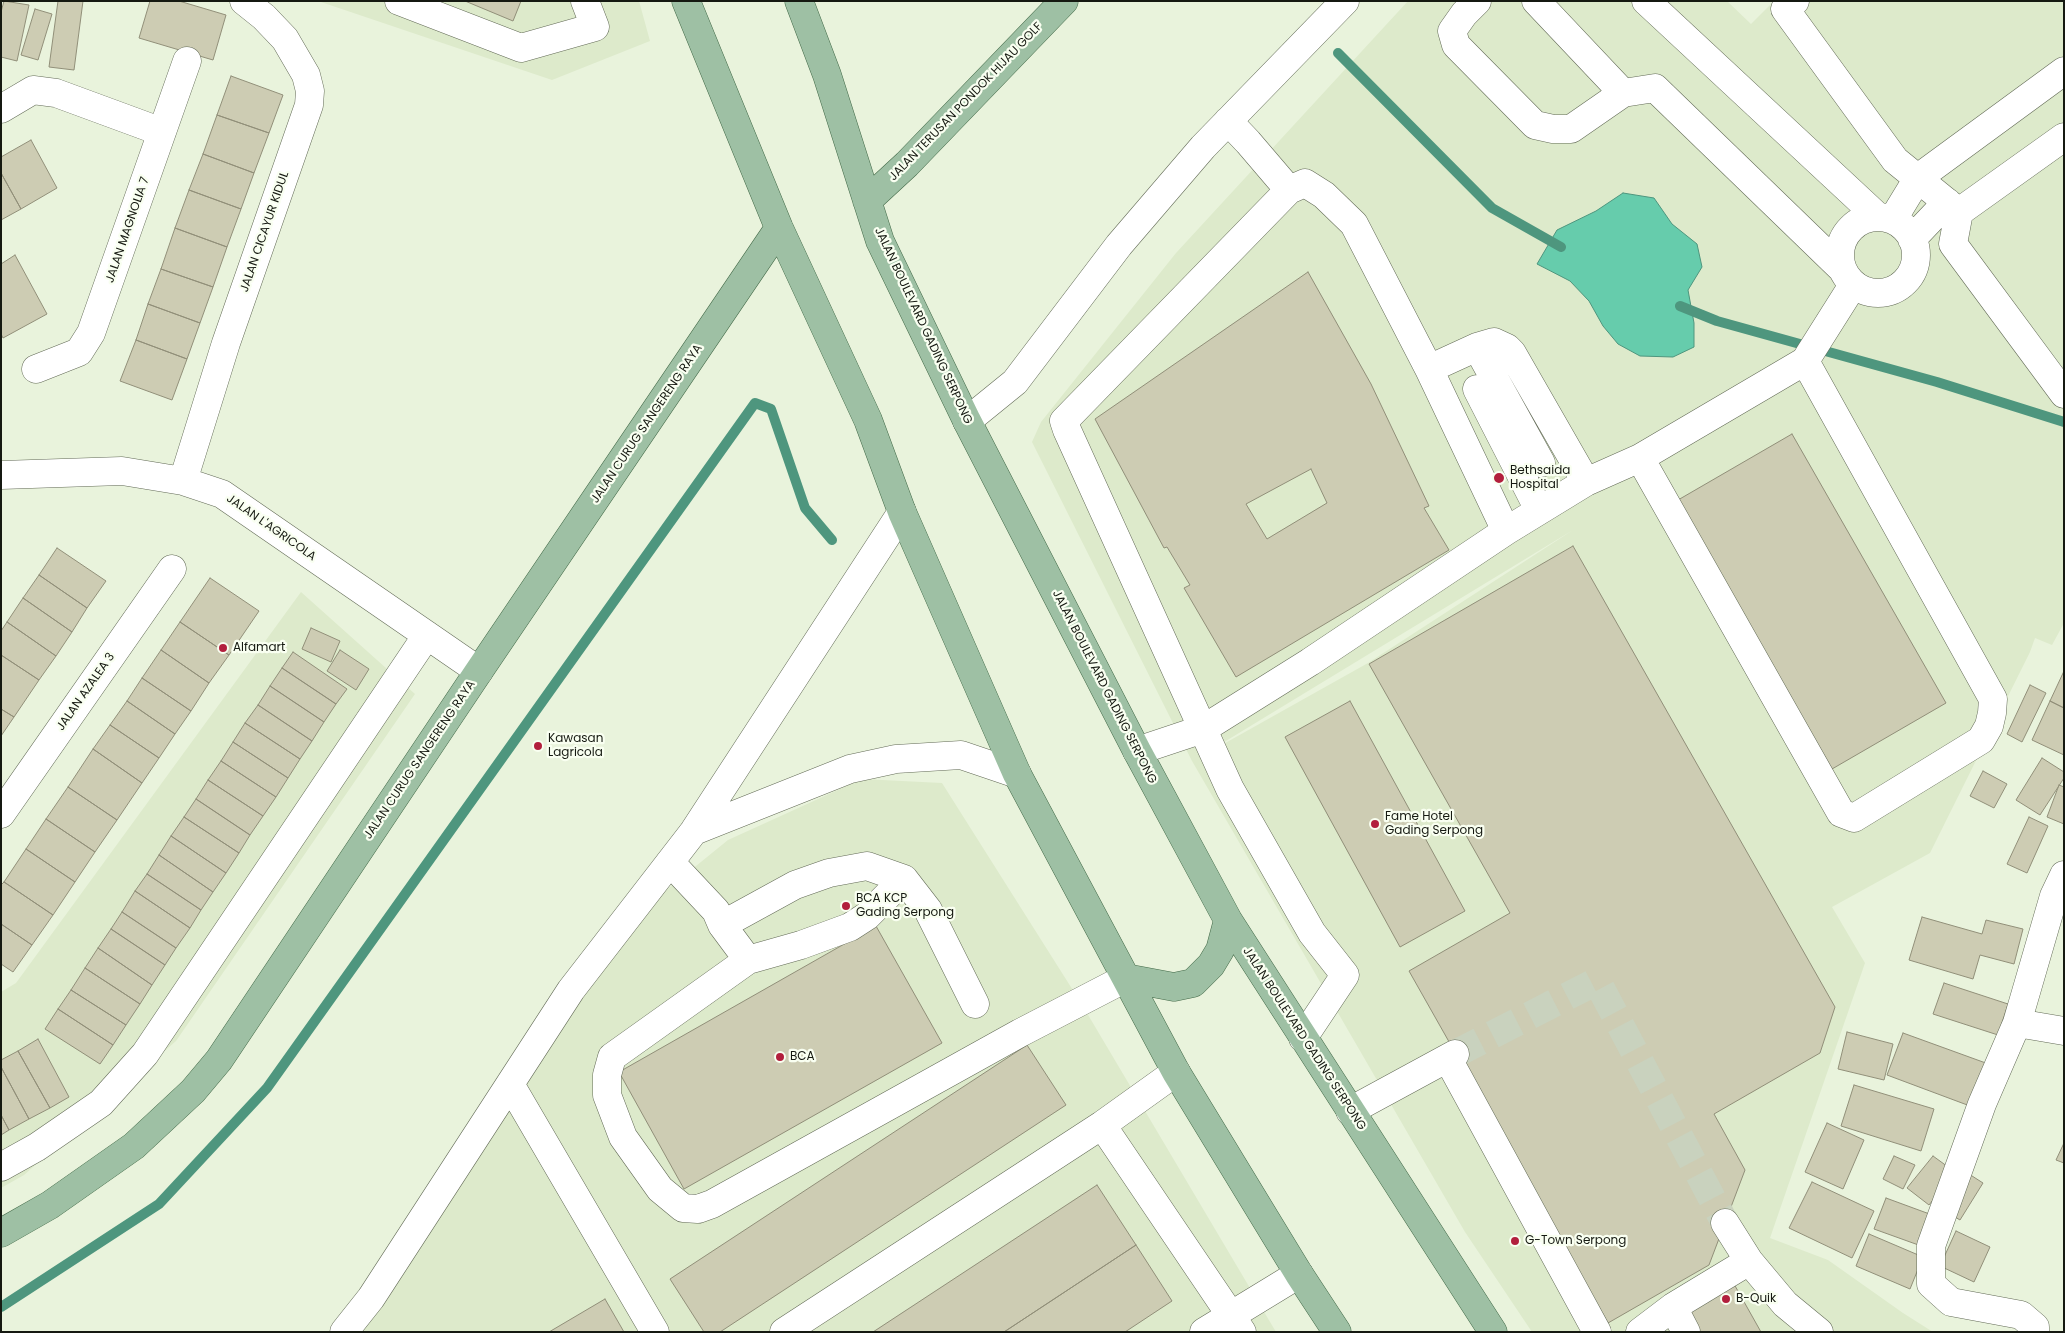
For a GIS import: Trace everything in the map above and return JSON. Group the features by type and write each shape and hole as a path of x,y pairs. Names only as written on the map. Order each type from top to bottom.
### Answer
{"main road":[{"path":"686,1 779,228 868,420 902,512 1017,774 1176,1072 1298,1274 1337,1332"},
{"name":"JALAN BOULEVARD GADING SERPONG","path":"799,1 827,75 880,241 967,421 1137,751 1228,920 1492,1332"},
{"name":"JALAN TERUSAN PONDOK HIJAU GOLF","path":"867,201 907,164 1064,1"},
{"name":"JALAN CURUG SANGERENG RAYA","path":"1,1233 50,1205 134,1146 193,1091 219,1060 779,228"},
{"path":"1126,978 1174,987 1193,983 1211,965 1220,950 1228,920"}],"street":[{"name":"JALAN CICAYUR KIDUL","path":"183,481 226,344 309,105 310,91 306,75 286,39 264,17 244,1"},
{"path":"399,1 521,48 595,27 585,1"},
{"path":"967,421 1015,382 1119,245 1203,147 1344,1"},
{"path":"1477,1 1464,14 1452,31 1456,45 1535,125 1553,129 1572,129 1623,92 1655,88 1847,277 1874,295 1897,290 1914,273 1918,250 1907,228 1885,217 1646,1"},
{"path":"1536,1 1623,92"},
{"path":"1795,1 1785,9 1896,160 1953,207"},
{"name":"JALAN MAGNOLIA 7","path":"36,368 79,352 91,333 187,61"},
{"path":"1137,751 1203,729 1318,657 1539,510 1586,482 1640,458 1805,361 1827,327 1847,277 1840,246 1853,225 1885,217 1918,178 2064,71"},
{"path":"1,108 33,90 56,93 162,132"},
{"path":"1228,121 1289,190"},
{"path":"1912,239 1953,207 2064,137"},
{"path":"1303,1038 1345,974 1312,933 1230,789 1064,421 1289,190 1305,184 1324,195 1354,224 1430,369 1506,531"},
{"path":"1953,207 1953,244 2064,394"},
{"path":"1430,369 1478,347 1494,342 1500,344 1512,353 1586,482"},
{"path":"1478,347 1541,463"},
{"path":"1640,458 1841,814 1854,818 1981,740 1989,726 1993,698 1805,361"},
{"path":"1477,389 1539,510"},
{"name":"JALAN L'AGRICOLA","path":"1,475 122,471 183,481 222,494 479,672"},
{"path":"344,1332 371,1298 571,990 694,831 902,512"},
{"name":"JALAN AZALEA 3","path":"1,814 172,569"},
{"path":"1,1167 37,1147 101,1103 145,1054 427,635"},
{"path":"694,831 850,769 896,759 961,755 1017,774"},
{"path":"670,862 716,911 722,925 748,960"},
{"path":"722,925 795,885 829,873 867,866 904,879 928,910 976,1004"},
{"path":"2035,1332 2035,1327 2021,1315 1951,1302 1931,1284 1931,1246 1982,1104 2016,1023 2054,896 2064,875"},
{"path":"904,879 867,916 850,927 801,945 748,960 612,1057 607,1074 607,1095 622,1137 660,1189 683,1208 698,1209 712,1204 1020,1033 1126,978"},
{"path":"2016,1023 2064,1031"},
{"path":"1350,1111 1451,1056 1597,1332"},
{"path":"784,1332 1102,1125 1176,1072"},
{"path":"510,1084 655,1332"},
{"path":"1102,1125 1236,1323"},
{"path":"1725,1223 1749,1262 1785,1304 1819,1332"},
{"path":"1640,1332 1673,1307 1749,1262"},
{"path":"1204,1332 1236,1323 1298,1274"},
{"path":"1785,1304 1799,1332"},
{"path":"1673,1307 1686,1332"}],"shaded area":[{"path":"318,1 639,1 650,41 552,80"},
{"path":"1408,1 1727,1 1751,24 1774,1 2064,1 2064,623 2052,645 2035,638 2030,652 1930,853 1832,907 1865,963 1770,1238 1828,1260 1933,1332 1532,1332 1465,1232 1192,761 1032,442 1041,422 1176,253","holes":["1573,530 1368,663 1211,751"]},
{"path":"1623,193 1654,198 1672,224 1697,244 1702,267 1688,290 1694,323 1694,347 1673,357 1640,356 1618,344 1603,326 1589,301 1570,281 1537,264 1557,230 1596,211"},
{"path":"301,592 415,694 176,1041 24,1175 1,1188 1,992 16,983"},
{"path":"862,779 942,783 1081,1003 1276,1332 361,1332 627,922 728,840"}],"building":[{"path":"4,1 29,5 17,61 1,57 1,12"},
{"path":"58,1 83,1 74,70 49,67"},
{"path":"150,1 179,1 226,15 213,60 139,38"},
{"path":"465,1 521,1 513,21"},
{"path":"35,9 52,14 38,60 21,55"},
{"path":"231,76 283,95 269,133 217,115"},
{"path":"217,115 269,133 254,173 203,154"},
{"path":"31,140 57,188 21,209 1,173 1,157"},
{"path":"203,154 254,173 241,209 189,190"},
{"path":"1,173 21,209 1,220"},
{"path":"189,190 241,209 227,247 175,228"},
{"path":"175,228 227,247 213,287 161,269"},
{"path":"15,255 47,314 3,338 1,334 1,264"},
{"path":"161,269 213,287 200,323 148,304"},
{"path":"1308,272 1371,384 1429,506 1424,508 1449,550 1236,677 1184,588 1190,585 1167,547 1164,548 1095,419","holes":["1311,469 1327,503 1267,539 1246,504"]},
{"path":"148,304 200,323 187,359 136,340"},
{"path":"136,340 187,359 172,400 120,381"},
{"path":"1792,434 1946,703 1832,769 1678,500"},
{"path":"1573,546 1835,1007 1820,1053 1714,1114 1745,1170 1709,1265 1608,1323 1409,971 1510,913 1369,664"},
{"path":"57,548 106,581 87,608 39,575"},
{"path":"39,575 87,608 72,632 23,598"},
{"path":"210,578 259,611 229,655 180,622"},
{"path":"23,598 72,632 56,656 7,622"},
{"path":"7,622 56,656 39,680 1,655 1,631"},
{"path":"180,622 229,655 209,683 161,650"},
{"path":"311,628 340,641 331,662 302,649"},
{"path":"161,650 209,683 191,711 142,678"},
{"path":"340,650 369,669 356,690 327,671"},
{"path":"293,652 347,689 336,704 282,668"},
{"path":"1,655 39,680 14,717 1,709"},
{"path":"282,668 336,704 324,722 270,686"},
{"path":"2064,671 2064,708 2050,701"},
{"path":"142,678 191,711 175,734 127,701"},
{"path":"2030,685 2046,693 2022,742 2007,734"},
{"path":"270,686 324,722 312,741 258,705"},
{"path":"127,701 175,734 159,758 110,725"},
{"name":"Fame Hotel Gading Serpong","path":"1350,701 1465,911 1400,947 1285,737"},
{"path":"2050,701 2064,708 2064,755 2032,740"},
{"path":"258,705 312,741 300,759 245,723"},
{"path":"1,709 14,717 1,736"},
{"path":"245,723 300,759 288,778 233,742"},
{"path":"110,725 159,758 142,783 93,749"},
{"path":"233,742 288,778 276,797 221,761"},
{"path":"93,749 142,783 117,820 68,787"},
{"path":"2042,758 2064,772 2064,778 2040,815 2016,800"},
{"path":"221,761 276,797 263,816 208,780"},
{"path":"1983,771 2007,784 1994,808 1970,796"},
{"path":"208,780 263,816 250,835 196,799"},
{"path":"2059,785 2064,787 2064,824 2047,817"},
{"path":"68,787 117,820 95,852 46,819"},
{"path":"196,799 250,835 239,853 184,817"},
{"path":"184,817 239,853 226,873 171,836"},
{"path":"2029,817 2048,826 2027,873 2007,864"},
{"path":"46,819 95,852 75,882 26,849"},
{"path":"171,836 226,873 213,892 159,855"},
{"path":"26,849 75,882 53,915 4,882"},
{"path":"159,855 213,892 201,910 147,874"},
{"path":"147,874 201,910 190,928 135,891"},
{"path":"4,882 53,915 32,945 1,924 1,885"},
{"path":"135,891 190,928 176,948 122,912"},
{"path":"122,912 176,948 165,965 111,929"},
{"path":"1922,917 1982,934 1986,920 2023,929 2014,964 1980,955 1973,979 1909,960"},
{"path":"1,924 32,945 13,972 1,964"},
{"name":"BCA","path":"876,926 942,1043 684,1189 619,1072"},
{"path":"111,929 165,965 152,985 98,948"},
{"path":"98,948 152,985 140,1004 85,968"},
{"path":"85,968 140,1004 126,1025 71,990"},
{"path":"1944,983 2008,1004 1998,1035 1933,1014"},
{"path":"71,990 126,1025 113,1045 58,1009"},
{"path":"58,1009 113,1045 100,1064 45,1029"},
{"path":"1847,1032 1893,1044 1884,1080 1838,1069"},
{"path":"1903,1033 1994,1066 1978,1109 1887,1075"},
{"path":"38,1039 69,1097 50,1108 18,1051"},
{"path":"1027,1045 1066,1105 720,1332 704,1332 670,1279"},
{"path":"18,1051 50,1108 29,1119 1,1067 1,1060"},
{"path":"1,1067 29,1119 9,1130 1,1115"},
{"path":"1854,1085 1934,1109 1921,1151 1841,1126"},
{"path":"1,1115 9,1130 1,1135"},
{"path":"1827,1123 1864,1140 1843,1189 1805,1172"},
{"path":"2064,1143 2064,1163 2056,1160"},
{"path":"1894,1156 1915,1165 1903,1189 1883,1179"},
{"path":"1933,1156 1955,1172 1929,1205 1907,1188"},
{"path":"1969,1174 1983,1183 1960,1220 1945,1211"},
{"path":"1812,1182 1874,1211 1852,1258 1789,1228"},
{"path":"1097,1185 1136,1245 1004,1332 873,1332"},
{"path":"1886,1198 1935,1216 1924,1247 1874,1229"},
{"path":"1956,1231 1990,1247 1974,1282 1940,1266"},
{"path":"1869,1234 1923,1257 1910,1289 1856,1266"},
{"path":"1136,1245 1172,1301 1125,1332 1004,1332"},
{"name":"B-Quik","path":"1734,1284 1761,1332 1696,1332 1685,1313"},
{"path":"605,1299 624,1332 549,1332"}],"waterway":[{"path":"1338,53 1492,208 1561,247"},
{"path":"1680,306 1717,321 1937,382 2064,422"},
{"path":"1,1307 159,1204 267,1088 755,403 771,409 805,508 832,540"}],"tunnel":[{"path":"1455,1054 1597,981 1725,1223"}],"place":[{"name":"Bethsaida Hospital","path":"1499,478"},
{"name":"Alfamart","path":"223,648"},
{"name":"Kawasan Lagricola","path":"538,746"},
{"name":"Fame Hotel Gading Serpong","path":"1375,824"},
{"name":"BCA KCP Gading Serpong","path":"846,906"},
{"name":"BCA","path":"780,1057"},
{"name":"G-Town Serpong","path":"1515,1241"},
{"name":"B-Quik","path":"1726,1299"}]}
